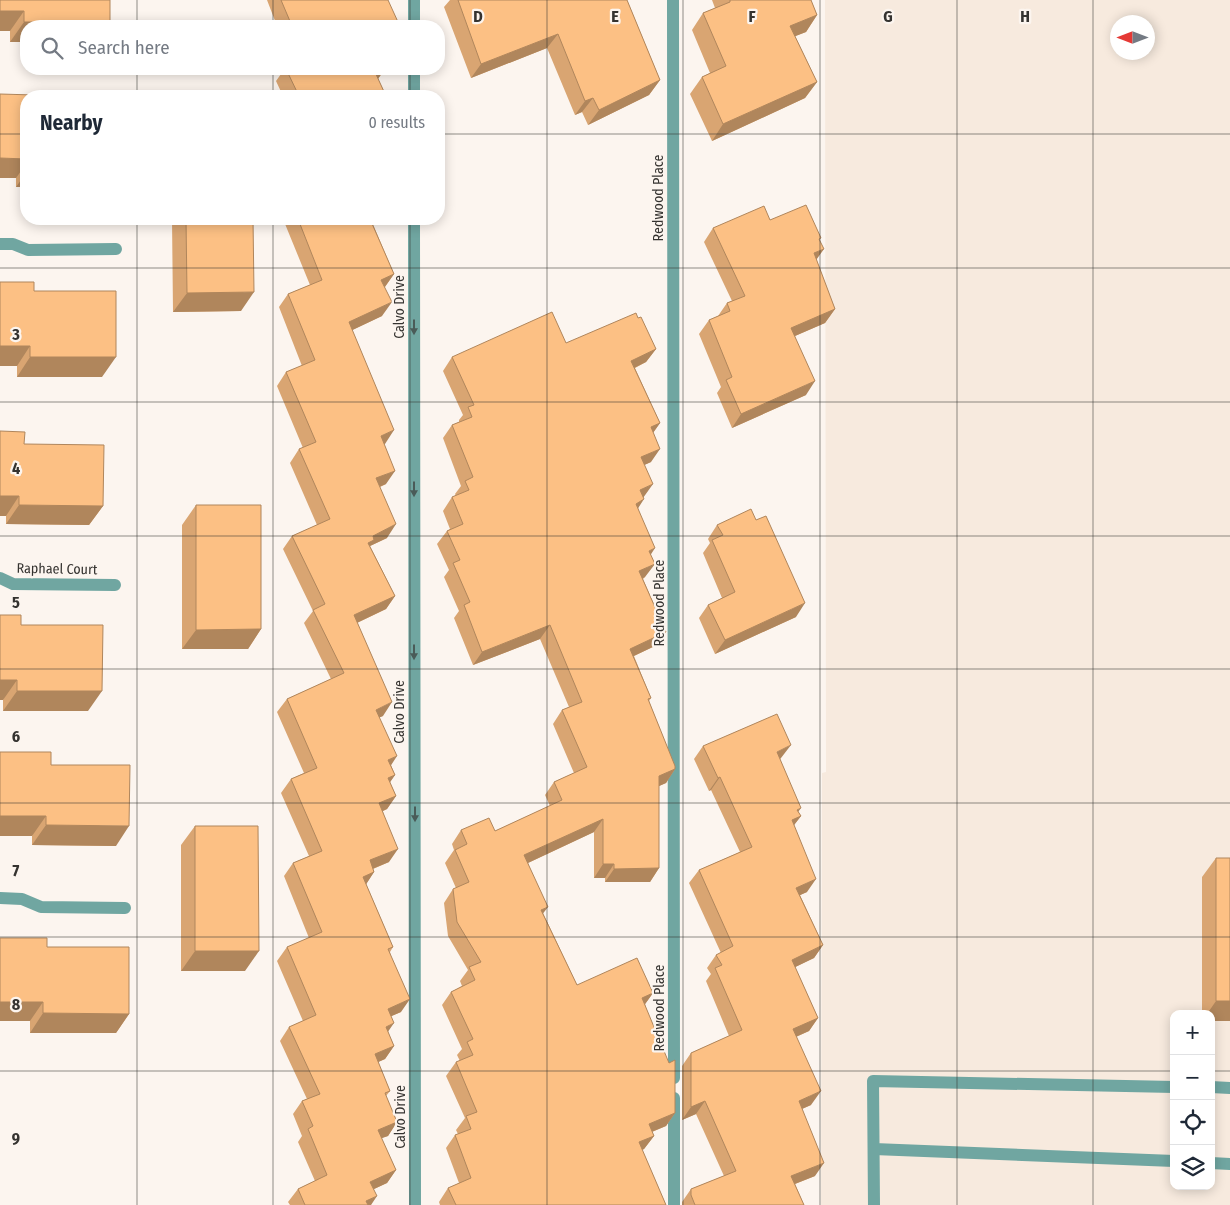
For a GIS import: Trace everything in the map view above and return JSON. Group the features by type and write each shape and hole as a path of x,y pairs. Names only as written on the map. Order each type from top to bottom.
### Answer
{"street":[{"path":"414,0 414,20"},
{"name":"Redwood Place","path":"673,0 674,1205"},
{"path":"414,75 414,90"},
{"name":"Calvo Drive","path":"414,225 415,1205"},
{"path":"0,244 13,244 28,250 116,249"},
{"name":"Raphael Court","path":"0,578 13,584 115,585"},
{"path":"0,898 22,899 41,907 125,908"},
{"path":"874,1205 873,1081 1170,1087"},
{"path":"1215,1087 1230,1088"},
{"path":"874,1149 1170,1161"},
{"path":"1215,1163 1230,1164"}],"shaded area":[{"path":"825,0 1230,0 1230,1205 821,1205 822,773 826,772"}],"building":[{"path":"0,0 110,0 110,20 24,20 24,11 0,11"},
{"path":"281,0 388,0 397,20 289,20"},
{"path":"458,0 627,0 660,80 599,110 593,98 585,101 558,34 481,64"},
{"path":"730,0 811,0 817,15 790,26 817,82 723,124 702,77 726,66 703,13 730,2"},
{"path":"289,75 376,75 383,90 296,90"},
{"path":"0,94 20,95 20,159 0,158"},
{"path":"806,205 821,238 819,239 824,249 814,253 835,309 791,328 815,381 741,414 726,380 732,377 709,320 730,311 727,303 745,296 713,228 764,206 770,220"},
{"path":"186,225 253,225 254,292 187,293"},
{"path":"300,225 373,225 394,274 381,280 392,302 349,322 394,430 381,436 395,471 376,478 396,524 373,536 374,540 368,543 395,596 354,615 392,702 376,710 397,756 388,760 395,775 388,778 396,796 379,803 398,849 370,860 374,872 363,877 393,947 388,949 410,999 388,1009 394,1023 386,1027 394,1046 375,1054 390,1091 385,1093 397,1122 378,1130 396,1170 370,1182 377,1196 366,1201 368,1205 305,1205 298,1189 327,1175 308,1129 313,1126 302,1101 320,1094 289,1027 316,1015 287,947 322,932 293,863 322,851 291,779 317,768 287,699 344,673 313,610 325,604 292,536 330,519 299,449 316,442 286,372 315,360 288,294 322,280"},
{"path":"0,282 34,282 34,291 116,291 116,357 30,357 30,346 0,346"},
{"path":"552,312 566,343 636,313 638,318 641,317 656,349 631,361 660,423 651,427 660,449 641,457 653,484 640,490 644,499 636,504 655,548 649,551 655,564 639,571 666,632 630,649 651,698 648,699 675,766 675,769 659,776 659,868 614,869 614,864 603,864 603,819 524,855 548,907 541,910 577,985 637,958 653,993 642,998 669,1063 675,1060 675,1113 649,1124 654,1136 639,1142 666,1205 456,1205 448,1188 471,1178 455,1135 471,1129 466,1116 477,1112 456,1062 473,1055 467,1042 473,1039 451,992 475,980 469,967 481,962 457,922 453,889 469,882 455,850 467,844 461,830 489,818 495,831 562,800 554,782 587,767 562,710 582,702 550,625 482,652 464,605 470,602 453,563 460,560 447,531 463,524 452,497 469,490 465,481 473,477 452,425 472,417 468,407 474,405 452,357"},
{"path":"0,431 25,432 24,444 104,445 103,506 19,505 19,496 0,496"},
{"path":"196,505 261,505 261,629 196,630"},
{"path":"751,509 756,520 766,516 805,603 725,640 708,605 735,592 712,540 723,535 717,525"},
{"path":"0,615 21,615 21,625 103,625 102,691 17,691 17,680 0,680"},
{"path":"777,714 791,745 777,752 801,808 797,810 801,816 792,820 816,879 796,888 823,945 792,960 818,1018 793,1029 821,1091 799,1101 824,1163 791,1176 804,1205 695,1205 691,1189 736,1171 705,1101 691,1107 691,1053 742,1030 715,968 722,965 716,955 733,946 699,870 752,847 720,777 718,778 703,746"},
{"path":"0,752 51,752 51,765 130,765 129,826 46,825 46,816 0,816"},
{"path":"195,826 258,826 259,951 195,951"},
{"path":"1216,858 1230,858 1230,1001 1216,1001"},
{"path":"0,938 47,938 47,947 129,947 129,1014 43,1013 43,1002 0,1002"}]}
